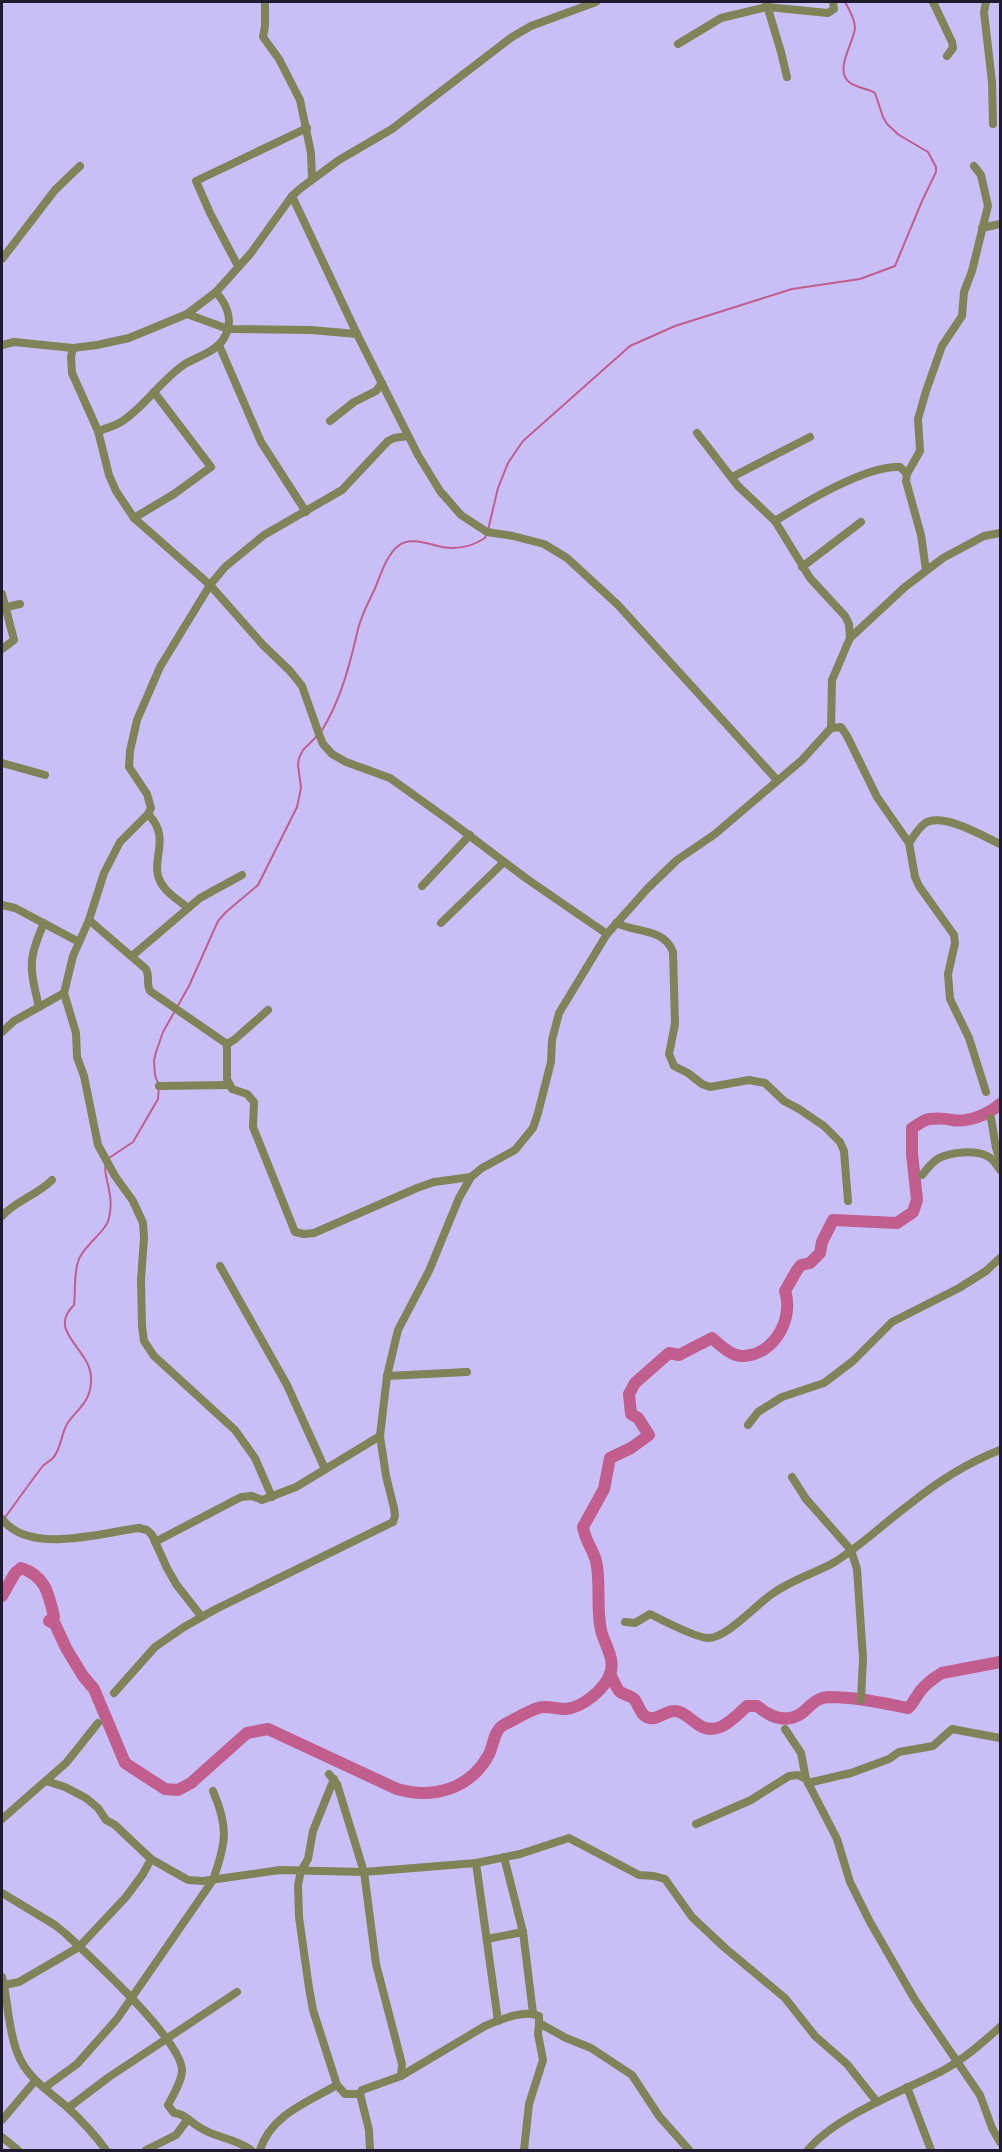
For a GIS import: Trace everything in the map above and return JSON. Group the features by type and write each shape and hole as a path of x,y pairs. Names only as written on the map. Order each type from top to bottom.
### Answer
{"street":[{"path":"265,2 263,37 295,88 303,111 311,153 312,179"},
{"path":"2,345 14,342 73,348 97,345 129,338 188,314 216,292 258,244 292,196 312,179 392,129 512,37 531,26 596,2"},
{"path":"678,44 721,18 766,4 828,14 834,9 833,2"},
{"path":"933,2 952,42 953,48 947,56"},
{"path":"986,2 984,12 992,82 993,124"},
{"path":"766,4 787,77"},
{"path":"238,266 196,181 307,128"},
{"path":"2,259 55,190 80,166"},
{"path":"926,570 921,535 906,481 907,474 920,452 918,419 926,390 942,346 962,316 964,292 972,271 988,207 981,175 974,166"},
{"path":"292,196 408,436 440,491 461,515 487,532 544,544 567,558 618,605 777,780"},
{"path":"982,228 1000,224"},
{"path":"98,431 122,422 168,376 219,345 228,329 228,311 224,301 216,292"},
{"path":"188,314 228,329 311,330 357,334"},
{"path":"219,345 261,442 306,512"},
{"path":"73,348 72,373 98,431 109,475 116,491 134,518 210,585 302,686 323,744 332,754 346,762 390,778 607,934"},
{"path":"330,421 354,402 376,391 382,383"},
{"path":"134,518 168,499 211,467 154,392"},
{"path":"697,433 745,494 775,521 802,567 845,616 849,624 850,638"},
{"path":"272,1497 255,1458 236,1430 154,1356 144,1341 141,1280 143,1223 133,1201 115,1176 98,1145 84,1076 77,1057 76,1033 64,993 69,970 89,920 104,873 120,842 148,814 151,807 151,801 129,767 137,720 160,667 210,585 225,567 264,535 342,490 391,439 408,436"},
{"path":"732,477 810,437"},
{"path":"775,521 825,492 882,470 900,467 907,474"},
{"path":"802,567 861,522"},
{"path":"831,728 832,680 850,638 926,570 964,546 984,536 1000,532"},
{"path":"2,594 3,608 14,640 2,649"},
{"path":"3,608 21,604"},
{"path":"114,1693 155,1647 201,1616 393,1522 394,1508 380,1436 387,1376 398,1330 429,1271 459,1198 471,1177 482,1168 515,1150 533,1128 551,1062 552,1040 559,1013 607,934 648,888 677,860 715,834 802,760 831,728 841,727 847,736 877,797 909,843 915,877 919,886 954,934 955,943 948,974 950,999 969,1038 986,1092"},
{"path":"2,763 45,775"},
{"path":"148,814 160,832 157,868 159,878 167,891 188,908"},
{"path":"909,843 924,824 932,820 942,820 1000,844"},
{"path":"422,886 470,835"},
{"path":"441,923 504,862"},
{"path":"132,956 208,893 242,875"},
{"path":"2,905 15,908 79,942"},
{"path":"89,920 132,956 148,973 147,984 150,991 227,1044"},
{"path":"39,1007 31,960 34,946 44,923"},
{"path":"616,923 627,929 661,936 673,952 675,1024 669,1054 674,1066 688,1072 702,1084 710,1087 749,1080 765,1083 776,1095 824,1126 840,1142 844,1151 848,1201"},
{"path":"2,1032 14,1021 64,993"},
{"path":"227,1044 268,1010"},
{"path":"227,1044 229,1085 236,1091 247,1094 254,1102 253,1127 296,1232 314,1233 417,1188 434,1182 471,1177"},
{"path":"159,1086 229,1085"},
{"path":"991,1118 1000,1160"},
{"path":"922,1175 932,1163 940,1158 960,1153 987,1156 1000,1170"},
{"path":"2,1216 12,1205 52,1180"},
{"path":"748,1425 758,1412 782,1397 824,1383 853,1361 892,1322 959,1288 986,1271 1000,1258"},
{"path":"220,1266 287,1385 325,1469"},
{"path":"387,1376 467,1372"},
{"path":"155,1542 241,1497 252,1496 262,1500 296,1486 380,1436"},
{"path":"625,1622 635,1623 650,1614 707,1639 718,1637 772,1593 834,1562 911,1503 951,1477 1000,1450"},
{"path":"792,1478 806,1499 850,1550 857,1569 863,1658 861,1700"},
{"path":"2,1519 13,1531 54,1540 139,1528 147,1530 176,1584 201,1616"},
{"path":"2,1819 66,1763 98,1723"},
{"path":"785,1729 801,1753 807,1781 837,1839 850,1882 870,1922 915,2000 985,2106 992,2128 1000,2142"},
{"path":"696,1824 751,1800 789,1776 798,1775 807,1781 851,1773 889,1759 899,1752 933,1746 952,1730 1000,1738"},
{"path":"360,2094 345,2094 337,2085 313,2010 298,1917 298,1885 301,1871 308,1859 310,1842 332,1776 364,1872 376,1964 402,2064 401,2076"},
{"path":"46,1781 65,1787 86,1798 99,1808 106,1820 115,1825 151,1859 188,1880 213,1880 280,1870 364,1872 476,1863 569,1838 639,1875 660,1876 664,1879 692,1917 785,1998 807,2027 847,2064 878,2102"},
{"path":"44,2088 88,2053 133,1998 213,1880 222,1855 225,1832 224,1817 213,1791"},
{"path":"504,1857 523,1932 533,2013"},
{"path":"106,2151 68,2108 35,2081 17,2054 3,1981 25,1979 79,1947 126,1897 151,1859"},
{"path":"476,1863 498,2021"},
{"path":"2,1893 55,1925 133,1998 167,2040 183,2069 168,2105 174,2113 181,2113 207,2132 233,2140 251,2151"},
{"path":"486,1939 523,1932"},
{"path":"68,2108 109,2077 237,1992"},
{"path":"370,2151 369,2130 360,2094 363,2089 401,2076 450,2046 498,2021 533,2013 539,2016 538,2034 543,2060 529,2104 524,2151"},
{"path":"539,2023 566,2038 591,2048 632,2075 659,2116 689,2151"},
{"path":"808,2151 816,2140 828,2131 878,2102 956,2062 1000,2027"},
{"path":"964,2072 967,2055"},
{"path":"2,2120 35,2081"},
{"path":"260,2151 266,2137 285,2114 337,2085"},
{"path":"907,2087 931,2151"},
{"path":"146,2151 176,2135 188,2119"},
{"path":"2,2137 18,2151"}],"waterway":[{"path":"488,530 498,488 508,463 523,441 630,346 675,326 792,289 860,279 895,266 936,172 936,167 928,152 899,135 887,124 875,93 852,84 845,77 844,63 855,28 845,2"},
{"path":"321,732 344,682 362,618 385,564 394,550 410,541 451,548 469,546 485,538 486,535"},
{"path":"109,1158 133,1142 158,1099 159,1086 154,1061 163,1032 189,986 218,921 258,885 297,807 301,788 299,758 303,750 317,736"},
{"path":"2,1596 15,1573 21,1568 29,1571 41,1581 48,1594 54,1617 49,1621 55,1624 66,1648 94,1689 125,1763 165,1789 178,1790 191,1783 247,1733 268,1729 397,1789 410,1792 436,1792 460,1784 480,1768 490,1752 498,1730 505,1724 541,1707 565,1709 585,1702 598,1692 610,1674 612,1663 602,1635 595,1557 585,1537 583,1527 604,1489 610,1458 631,1448 649,1435 638,1418 631,1414 629,1394 635,1383 669,1353 679,1355 712,1338 735,1355 755,1354 765,1349 780,1333 784,1323 787,1312 785,1291 801,1265 810,1263 820,1253 822,1242 833,1220 897,1223 913,1212 917,1200 912,1154 912,1128 929,1119 941,1118 958,1121 971,1119 1000,1104"},
{"path":"4,1519 42,1467 56,1454 67,1424 86,1401 90,1389 90,1370 86,1360 67,1333 65,1324 67,1315 74,1305 75,1276 79,1259 104,1228 109,1218 110,1200 105,1173 106,1162"},
{"path":"610,1674 619,1691 633,1698 647,1717 654,1718 676,1711 710,1729 724,1725 747,1706 757,1706 767,1713 784,1719 796,1716 817,1700 829,1697 859,1699 908,1708 925,1686 942,1673 1000,1662"}]}
